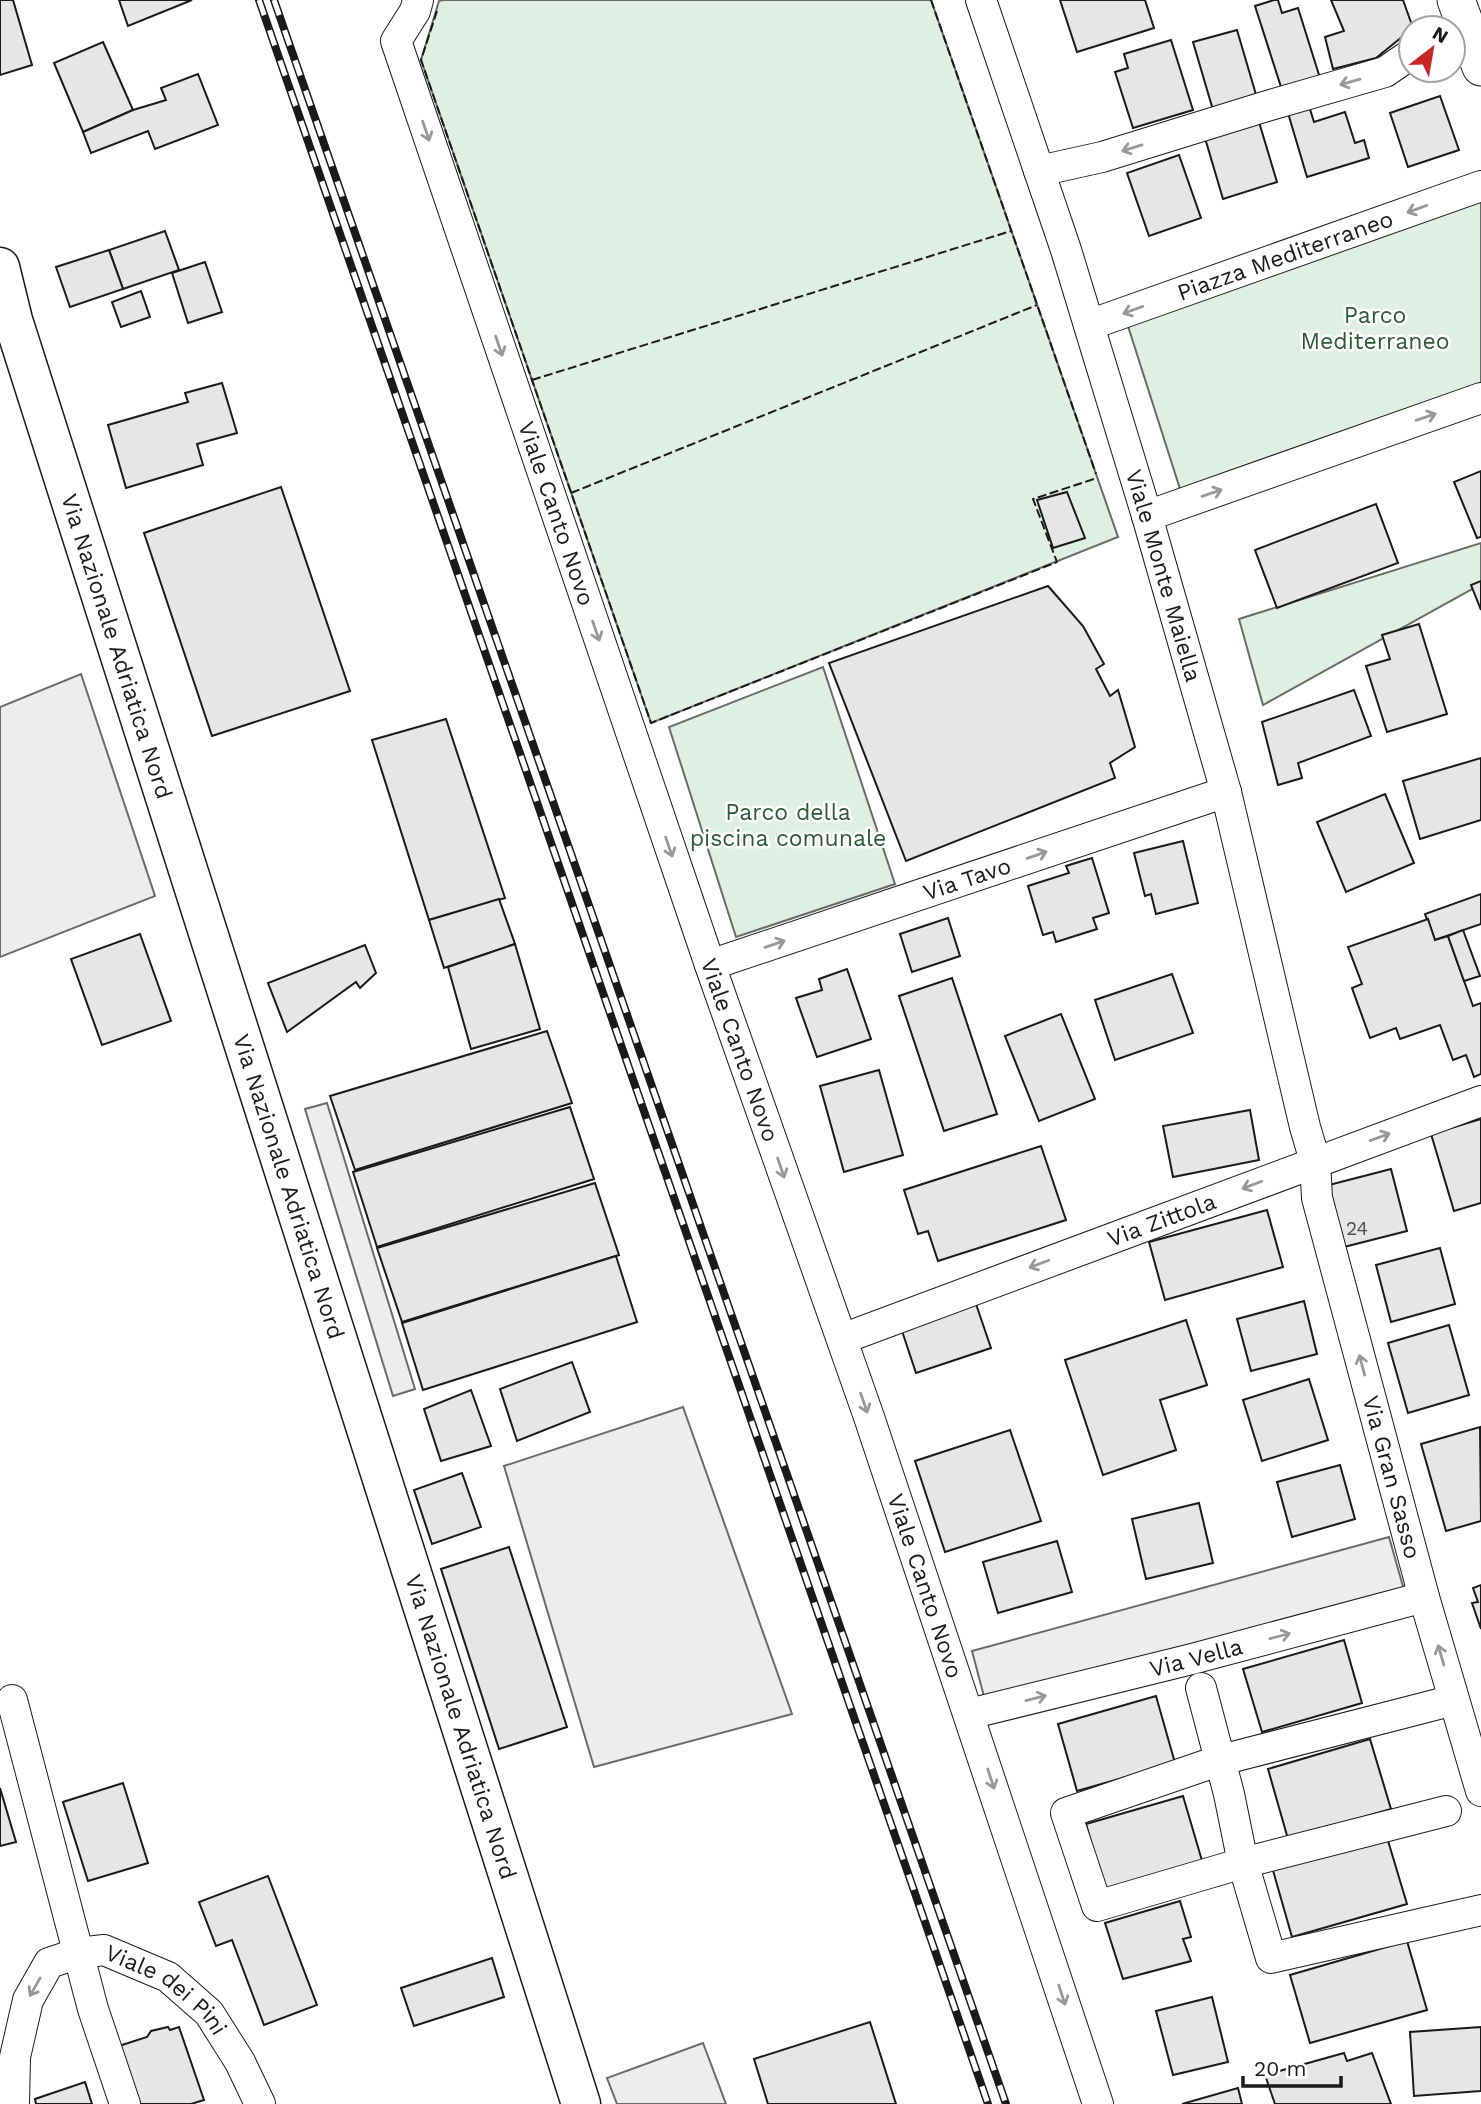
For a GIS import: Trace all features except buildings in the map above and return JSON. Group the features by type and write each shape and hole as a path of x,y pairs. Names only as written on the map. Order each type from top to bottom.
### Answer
{"main road":[{"name":"Via Nazionale Adriatica Nord","path":"0,267 13,320 114,643 581,2104"}],"street":[{"name":"Viale Monte Maiella","path":"981,0 1089,326 1147,516 1226,792 1315,1161"},
{"name":"Viale Canto Novo","path":"422,4 396,41 710,965 842,1339 1098,2104"},
{"path":"1467,37 1481,67"},
{"path":"1039,171 1102,157 1385,72 1397,64"},
{"name":"Piazza Mediterraneo","path":"1089,326 1481,186"},
{"path":"1147,516 1481,398"},
{"name":"Via Tavo","path":"710,965 1226,792"},
{"name":"Via Zittola","path":"842,1339 1481,1101"},
{"name":"Via Gran Sasso","path":"1315,1161 1317,1198 1424,1597 1481,1791"},
{"name":"Via Vella","path":"969,1714 1192,1659 1424,1597"},
{"path":"1201,1688 1221,1760 1243,1863 1271,1958 1481,1910"},
{"path":"12,1700 93,2009 125,2104"},
{"path":"1446,1811 1243,1863 1097,1906 1066,1813 1221,1760 1454,1700"},
{"name":"Viale dei Pini","path":"14,2104 15,2057 28,2000 49,1963 79,1953 104,1950 168,1977 209,2014 240,2062 260,2104"}],"green space":[{"path":"931,0 1118,537 651,723 421,60 439,1"},
{"name":"Parco Mediterraneo","path":"1481,195 1481,384 1181,492 1128,326"},
{"path":"1481,543 1481,584 1263,705 1239,619"},
{"name":"Parco della piscina comunale","path":"823,667 895,884 736,937 669,727"}],"shaded area":[{"path":"81,674 155,896 0,957 0,707"},
{"path":"327,1103 415,1389 393,1396 305,1109"},
{"path":"683,1407 792,1714 594,1767 504,1466"},
{"path":"1389,1537 1404,1590 986,1704 972,1651"},
{"path":"703,2043 726,2104 617,2104 607,2078"}],"railway":[{"path":"259,0 988,2104"},
{"path":"274,0 1006,2104"}],"fence":[{"path":"931,0 1096,474"},
{"path":"437,11 421,60 651,723 1057,562 1033,499 1097,478"},
{"path":"532,380 1011,231"},
{"path":"571,493 1037,305"}]}
